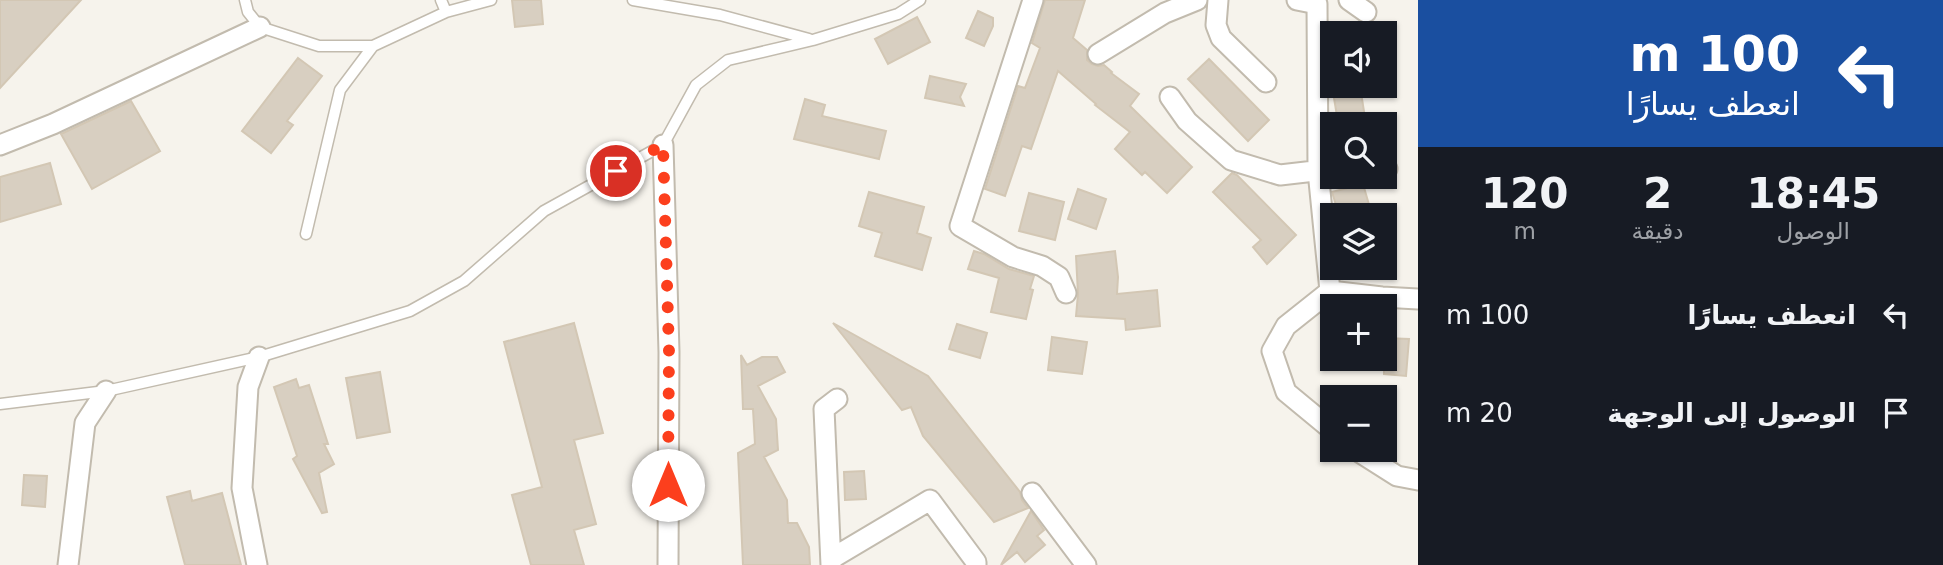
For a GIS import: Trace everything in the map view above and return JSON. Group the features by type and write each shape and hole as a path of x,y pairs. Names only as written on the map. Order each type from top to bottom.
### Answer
{"street":[{"path":"1033,0 960,226 1013,257 1042,265 1059,277 1066,293"},
{"path":"1098,54 1165,13 1197,0"},
{"path":"1218,0 1216,25 1221,38 1266,82"},
{"path":"1297,0 1319,1 1323,112"},
{"path":"1349,0 1366,12"},
{"path":"0,145 53,124 260,27"},
{"path":"1170,97 1187,121 1231,160 1280,175 1320,171"},
{"path":"663,145 669,352 668,565"},
{"path":"1326,189 1330,290"},
{"path":"1320,420 1286,392 1272,351 1286,327 1330,290 1418,299"},
{"path":"257,565 242,488 248,387 260,358"},
{"path":"68,565 85,423 106,391"},
{"path":"837,400 824,409 831,562 930,500 976,565"},
{"path":"1375,462 1397,476 1418,480"},
{"path":"1032,493 1086,565"}],"lane":[{"path":"245,0 248,12 260,27 319,46 373,46 446,12 491,0"},
{"path":"442,0 446,12"},
{"path":"633,0 720,15 813,40"},
{"path":"0,404 106,391 260,358 410,312 464,281 544,211 663,145 696,85 728,60 813,40 898,14 920,0"},
{"path":"306,234 340,90 373,46"}],"building":[{"path":"0,0 81,0 0,88"},
{"path":"512,0 541,0 543,24 515,27"},
{"path":"1045,0 1085,0 1073,38 1087,50 1087,60 1098,66 1104,65 1139,94 1130,106 1192,167 1167,193 1145,172 1142,175 1115,149 1130,132 1058,71 1031,149 1022,146 1005,196 985,189 1018,86 1025,88 1040,48 1032,43"},
{"path":"978,11 993,18 993,26 984,46 966,38"},
{"path":"917,17 930,42 888,64 875,39"},
{"path":"298,58 322,76 287,121 293,125 271,153 242,131"},
{"path":"1209,59 1269,120 1248,141 1188,79"},
{"path":"930,76 966,84 960,97 964,106 925,98"},
{"path":"1334,98 1362,98 1364,112 1336,112"},
{"path":"805,99 825,105 822,116 886,131 879,159 794,139"},
{"path":"131,101 160,151 92,189 61,134"},
{"path":"50,163 61,204 0,222 0,177"},
{"path":"1232,173 1296,235 1267,264 1253,247 1261,240 1213,192"},
{"path":"1078,189 1106,199 1096,229 1068,219"},
{"path":"1364,189 1369,203 1335,203 1332,192"},
{"path":"869,192 924,207 917,233 931,238 922,270 875,256 882,233 859,226"},
{"path":"1029,193 1064,202 1055,240 1019,231"},
{"path":"974,251 1009,269 1034,276 1026,319 991,312 999,278 968,269"},
{"path":"1115,251 1117,294 1157,290 1160,326 1126,330 1125,319 1076,316 1076,256"},
{"path":"574,323 603,433 574,440 596,524 574,530 584,565 531,565 512,495 542,487 504,342"},
{"path":"833,323 928,376 1020,492 1028,508 994,522 923,436 911,407 902,410"},
{"path":"957,324 987,333 980,358 949,349"},
{"path":"1052,337 1087,342 1082,374 1048,370"},
{"path":"1397,339 1409,339 1406,376 1384,374 1384,371 1397,371"},
{"path":"741,355 747,365 762,357 777,357 785,372 758,386 776,419 778,450 764,457 787,500 788,523 797,523 809,547 810,565 743,565 738,453 755,444 753,409 743,409"},
{"path":"380,372 390,432 357,438 346,378"},
{"path":"296,379 299,388 309,385 328,444 324,444 334,464 319,473 327,512 322,513 293,459 297,456 274,387"},
{"path":"864,471 866,499 845,500 844,472"},
{"path":"24,475 47,476 45,507 22,505"},
{"path":"190,491 192,501 222,493 241,565 185,565 167,497"},
{"path":"1031,511 1044,530 1037,536 1045,545 1025,562 1017,552 1001,565"}],"route":[{"path":"616,171 663,145 669,352 668,485"}]}
